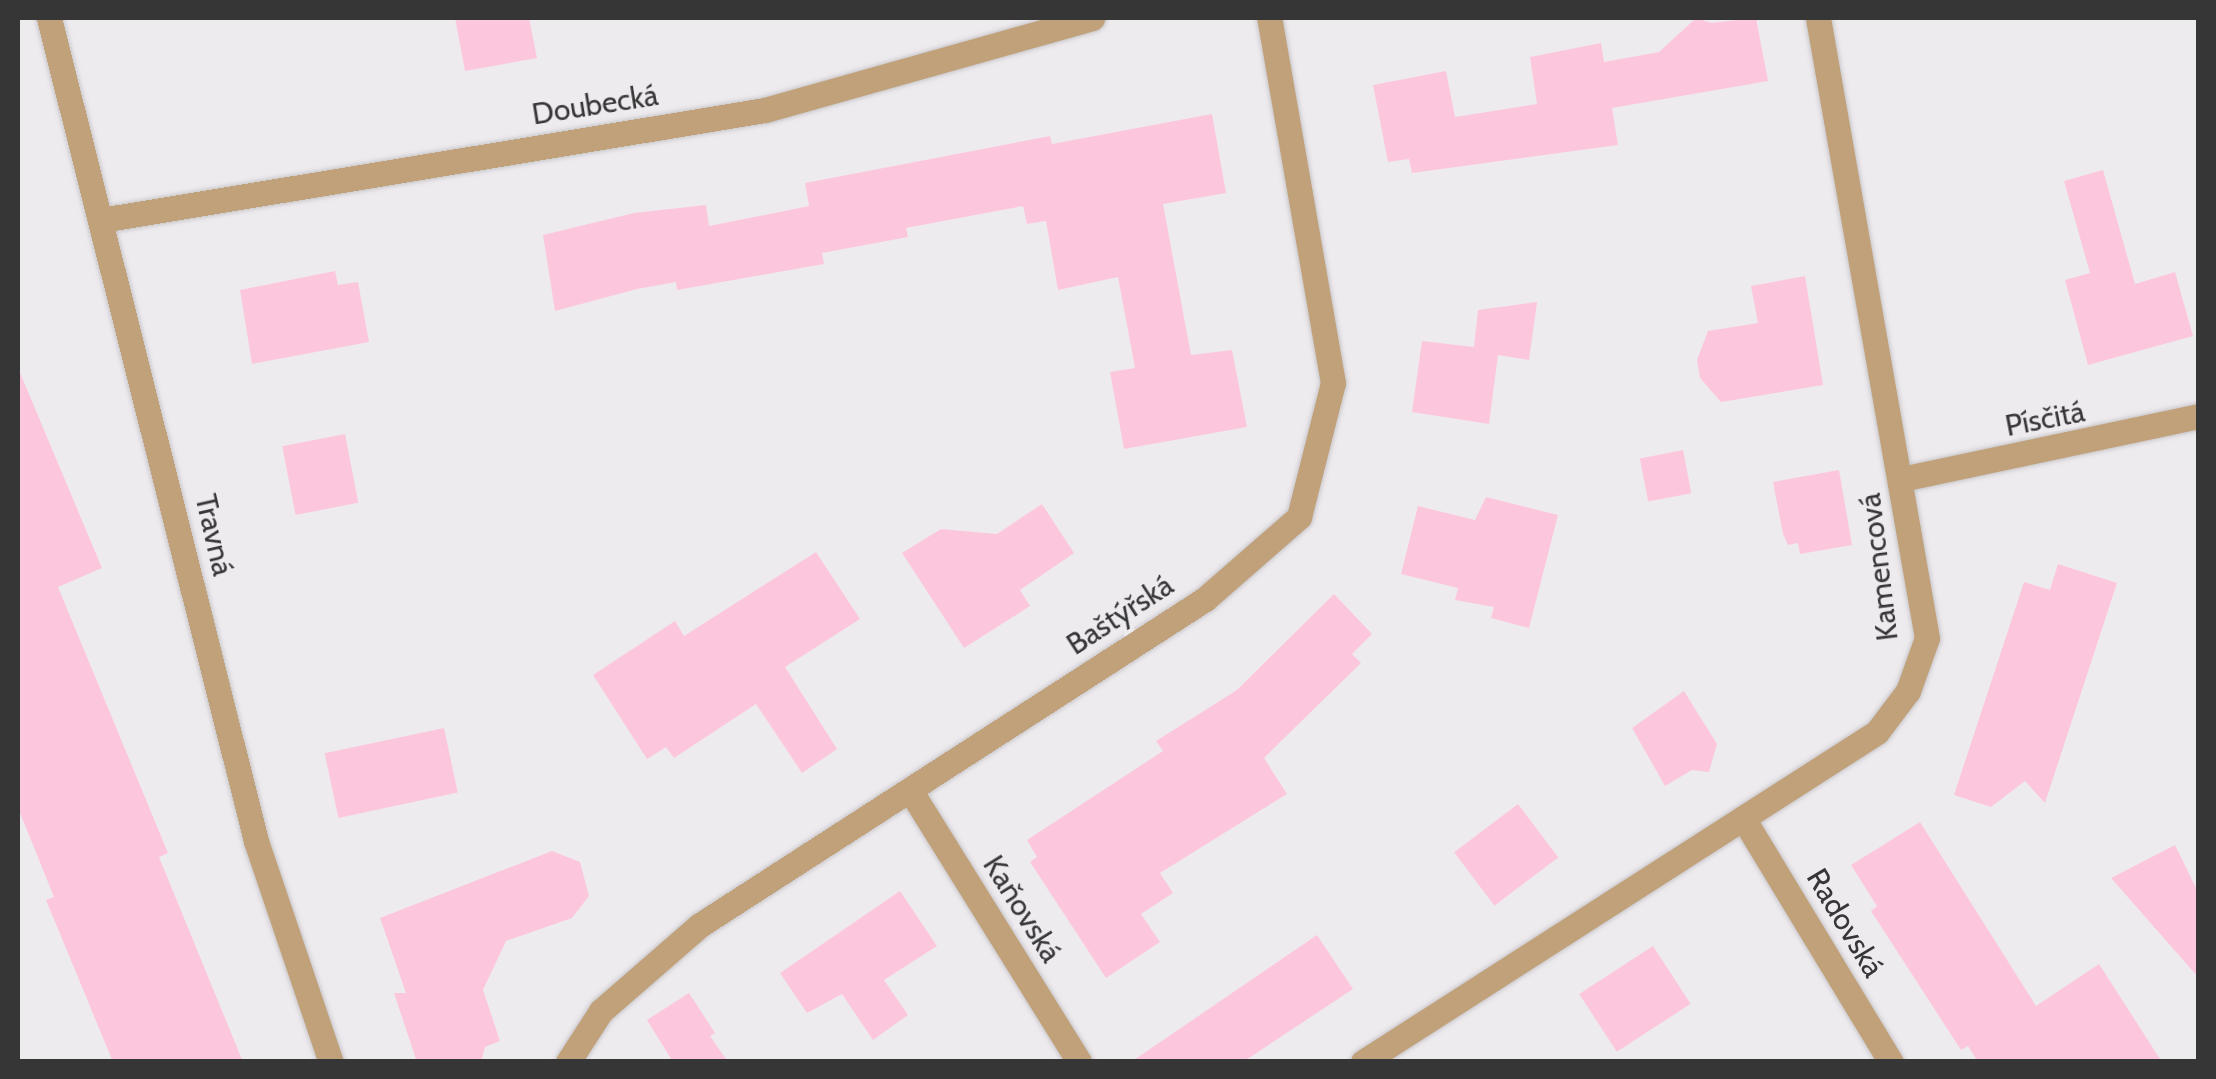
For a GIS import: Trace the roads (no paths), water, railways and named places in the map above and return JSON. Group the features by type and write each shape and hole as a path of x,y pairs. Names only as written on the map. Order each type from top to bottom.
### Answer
{"street":[{"name":"Travná","path":"48,18 256,841 332,1062"},
{"name":"Doubecká","path":"101,220 765,110 1092,18"},
{"name":"Baštýřská","path":"568,1062 600,1011 700,924 1205,599 1299,517 1332,383 1269,18"},
{"name":"Kamencová","path":"1362,1062 1877,732 1908,691 1927,638 1818,18"},
{"name":"Písčitá","path":"1902,480 2198,416"},
{"name":"Kaňovská","path":"910,790 1079,1062"},
{"name":"Radovská","path":"1744,818 1891,1062"}]}
